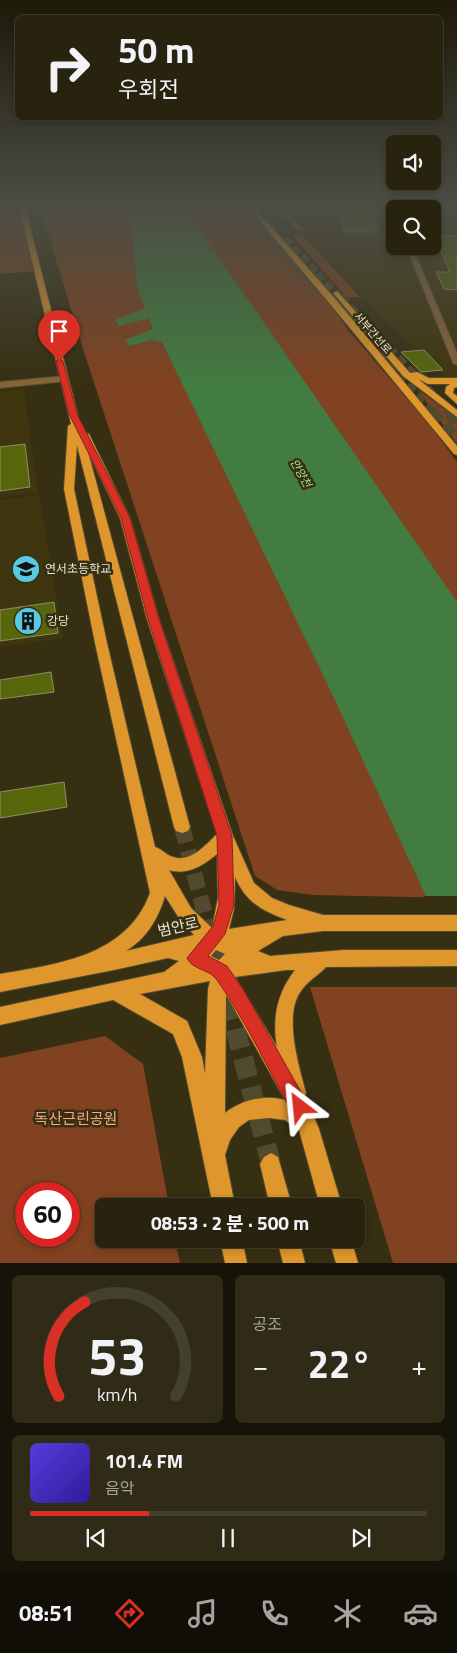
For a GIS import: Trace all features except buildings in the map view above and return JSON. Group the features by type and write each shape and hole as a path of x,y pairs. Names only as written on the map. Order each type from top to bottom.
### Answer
{"main road":[{"path":"36,266 73,414 182,827"},
{"name":"서부간선로","path":"302,266 457,452"},
{"name":"서부간선로","path":"311,266 406,374 457,414"},
{"path":"360,321 417,377 428,381 457,382"},
{"path":"457,382 450,388 449,392 457,401"},
{"path":"73,414 126,518 154,619 224,836 248,888 266,903 286,912 323,923"},
{"path":"72,969 120,945 146,924 153,912 158,893 101,643 69,489 73,414"},
{"path":"149,848 162,861 174,865 187,865 205,856 224,836"},
{"path":"168,980 195,958 220,929 226,905 224,836"},
{"path":"149,848 178,902 196,927 213,939 273,965"},
{"name":"범안로","path":"0,983 114,962 213,939 282,928 323,923 457,923"},
{"path":"214,1162 216,1007 221,971 228,961 282,928"},
{"path":"166,949 195,958 221,971 243,1005 300,1107 309,1129 329,1198"},
{"path":"0,1016 168,980 221,971 328,959 457,958"},
{"path":"300,1107 284,1038 282,1019 293,986 306,970 328,959"},
{"path":"113,992 134,1001 180,1028 192,1057 222,1198"},
{"path":"214,1162 220,1138 229,1124 234,1118 253,1110 269,1108 288,1111 297,1115 309,1129"},
{"path":"270,1164 279,1198"},
{"path":"233,1248 236,1263"},
{"path":"290,1248 294,1263"},
{"path":"343,1248 347,1263"}],"street":[{"path":"417,266 457,363"},
{"path":"0,385 64,379"}],"shaded area":[{"path":"333,266 457,266 457,389 363,298"},
{"path":"24,389 38,493 0,497 0,391"},
{"name":"연서초등학교","path":"39,495 63,638 0,647 0,500"}],"green space":[{"path":"0,266 36,266 37,271 0,274"},
{"path":"58,266 297,266 335,310 348,330 429,424 457,462 457,898 313,895 277,890 255,876 85,355"},
{"path":"319,266 331,266 360,297 347,298"},
{"path":"417,389 457,418 457,443 455,441"},
{"path":"310,987 457,987 457,1263 393,1263"},
{"name":"독산근린공원","path":"105,1036 143,1064 168,1198 95,1198 95,1248 177,1248 180,1263 0,1263 0,1058"}],"water":[{"name":"안양천","path":"135,266 225,266 457,602 457,963 333,696 162,342 152,340 129,346 125,340 153,329 149,318 119,326 115,320 145,308 137,287"}],"pier":[{"path":"423,896 457,896 457,966 455,965"}],"tunnel":[{"path":"297,266 321,291"},
{"path":"310,266 341,299"},
{"path":"340,297 450,413"},
{"path":"379,354 433,413"},
{"path":"432,412 457,440"},
{"path":"449,412 457,421"},
{"path":"182,827 220,972"},
{"path":"220,971 271,1164"}],"place":[{"name":"연서초등학교","path":"26,569"},
{"name":"강당","path":"28,621"}],"route":[{"path":"59,361 73,414 110,483 126,518 154,619 224,836 226,905 220,929 205,949 195,958 221,971 238,997 300,1107"}]}
